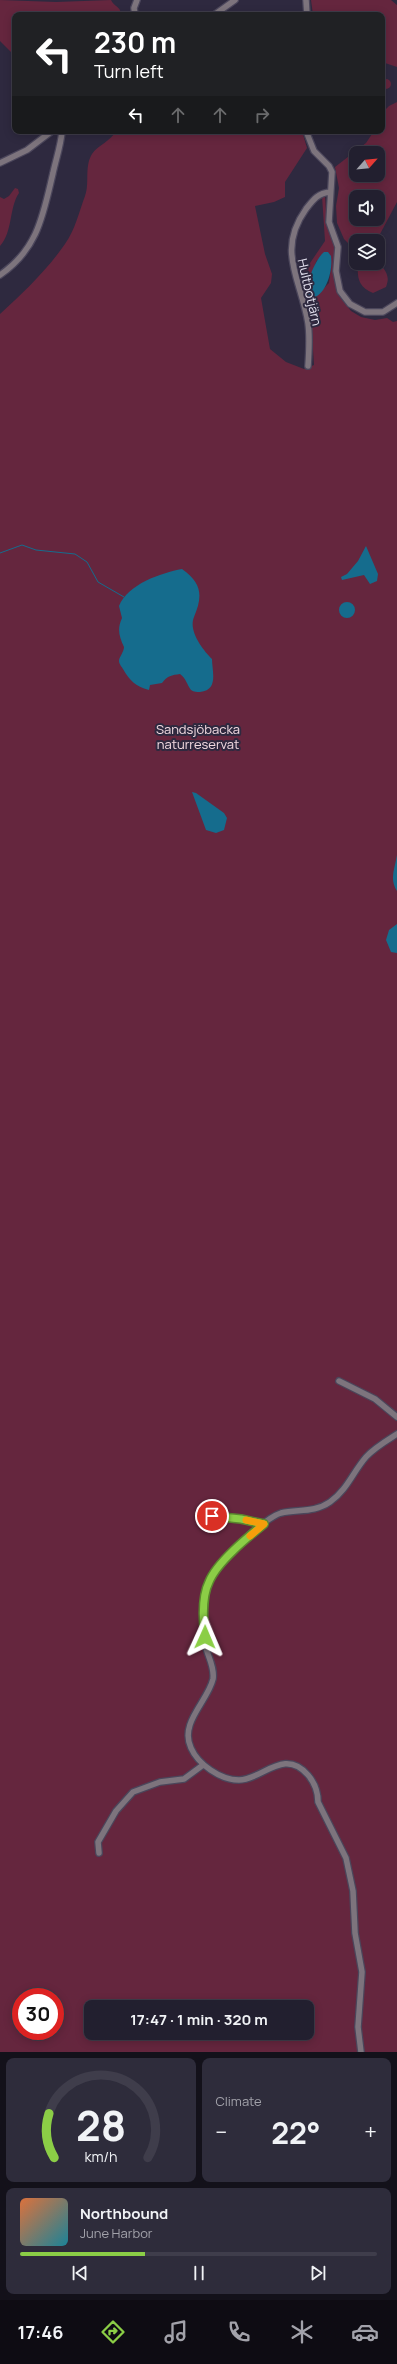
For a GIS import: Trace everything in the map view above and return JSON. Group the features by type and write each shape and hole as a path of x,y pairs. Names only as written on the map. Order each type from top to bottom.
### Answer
{"street":[{"path":"135,12 134,8 137,0"},
{"path":"218,12 235,0"},
{"path":"306,0 307,12"},
{"path":"0,163 27,150 48,134"},
{"path":"0,275 20,258 36,236 44,212 61,134"},
{"path":"307,134 314,151 331,169 333,180 330,192 329,222 338,247 336,275 343,296 355,308 370,313 387,310 397,303"},
{"name":"Hultbotjärn","path":"308,366 308,323 303,298 292,262 291,244 295,226 309,205 318,195 330,192"},
{"path":"339,1381 375,1399 397,1417"},
{"path":"361,2052 358,2027 362,1972 356,1933 353,1891 346,1858 318,1802 318,1794 310,1777 299,1768 283,1764 238,1780 215,1772 203,1765 191,1749 188,1735 214,1676 204,1634 206,1590 215,1572 264,1524 280,1513 314,1509 330,1502 345,1488 367,1456 397,1434"},
{"path":"212,1516 241,1519 264,1524"},
{"path":"99,1853 98,1842 116,1811 133,1792 160,1782 184,1779 203,1765"}],"green space":[{"path":"0,0 56,2 111,0 121,12 12,12 12,53 0,41"},
{"path":"311,0 391,0 397,5 397,67 385,63 385,12 313,12"},
{"path":"385,80 390,82 390,86 385,88"},
{"path":"397,102 397,202 385,225 385,190 349,190 349,226 384,226 380,234 349,234 349,244 344,239 337,223 336,206 339,188 335,167 349,156 349,182 385,182 385,146 362,146 372,134 385,134 385,110"},
{"name":"Sandsjöbacka naturreservat","path":"114,134 303,134 307,148 285,182 285,197 274,202 255,206 265,254 272,274 271,283 261,298 270,349 286,362 304,369 314,365 311,320 313,303 307,305 296,270 308,266 325,241 322,196 325,195 327,227 336,248 334,276 339,296 351,311 361,317 375,320 387,318 393,322 397,321 397,2052 0,2052 0,314 43,272 58,254 72,233 86,191 88,164 92,154","holes":["317,260 331,266 329,283 314,298 308,294 311,277"]},
{"path":"15,188 18,189 19,193 14,205 7,234 0,246 0,197 4,199 9,196"},
{"path":"358,270 385,270 387,274 388,282 386,287 373,293 361,285"}],"water":[{"path":"324,252 328,252 331,256 331,268 328,282 321,293 310,299 308,289 311,275 317,261"},
{"path":"366,546 378,574 377,581 370,584 364,575 342,580 341,577 347,574 358,561"},
{"path":"182,569 194,579 199,590 199,603 194,617 193,628 197,640 212,659 212,684 210,688 206,690 194,692 191,690 184,677 180,674 170,676 162,683 150,685 149,690 140,687 133,682 119,663 124,647 119,632 122,618 119,606 123,598 137,586 165,573"},
{"path":"344,602 350,602 355,607 353,616 350,618 344,618 339,613 339,607"},
{"path":"192,792 196,793 224,813 227,818 224,830 216,833 206,830"},
{"path":"397,855 397,891 393,878"},
{"path":"397,924 397,953 391,952 386,940 389,930"}],"waterway":[{"path":"0,553 22,545 36,550 75,554 87,562 98,582 124,597"}],"slow traffic":[{"path":"246,1520 264,1524 250,1536"}],"route":[{"path":"205,1637 206,1590 208,1582 227,1559 264,1524 231,1517 223,1518 212,1516"}]}
